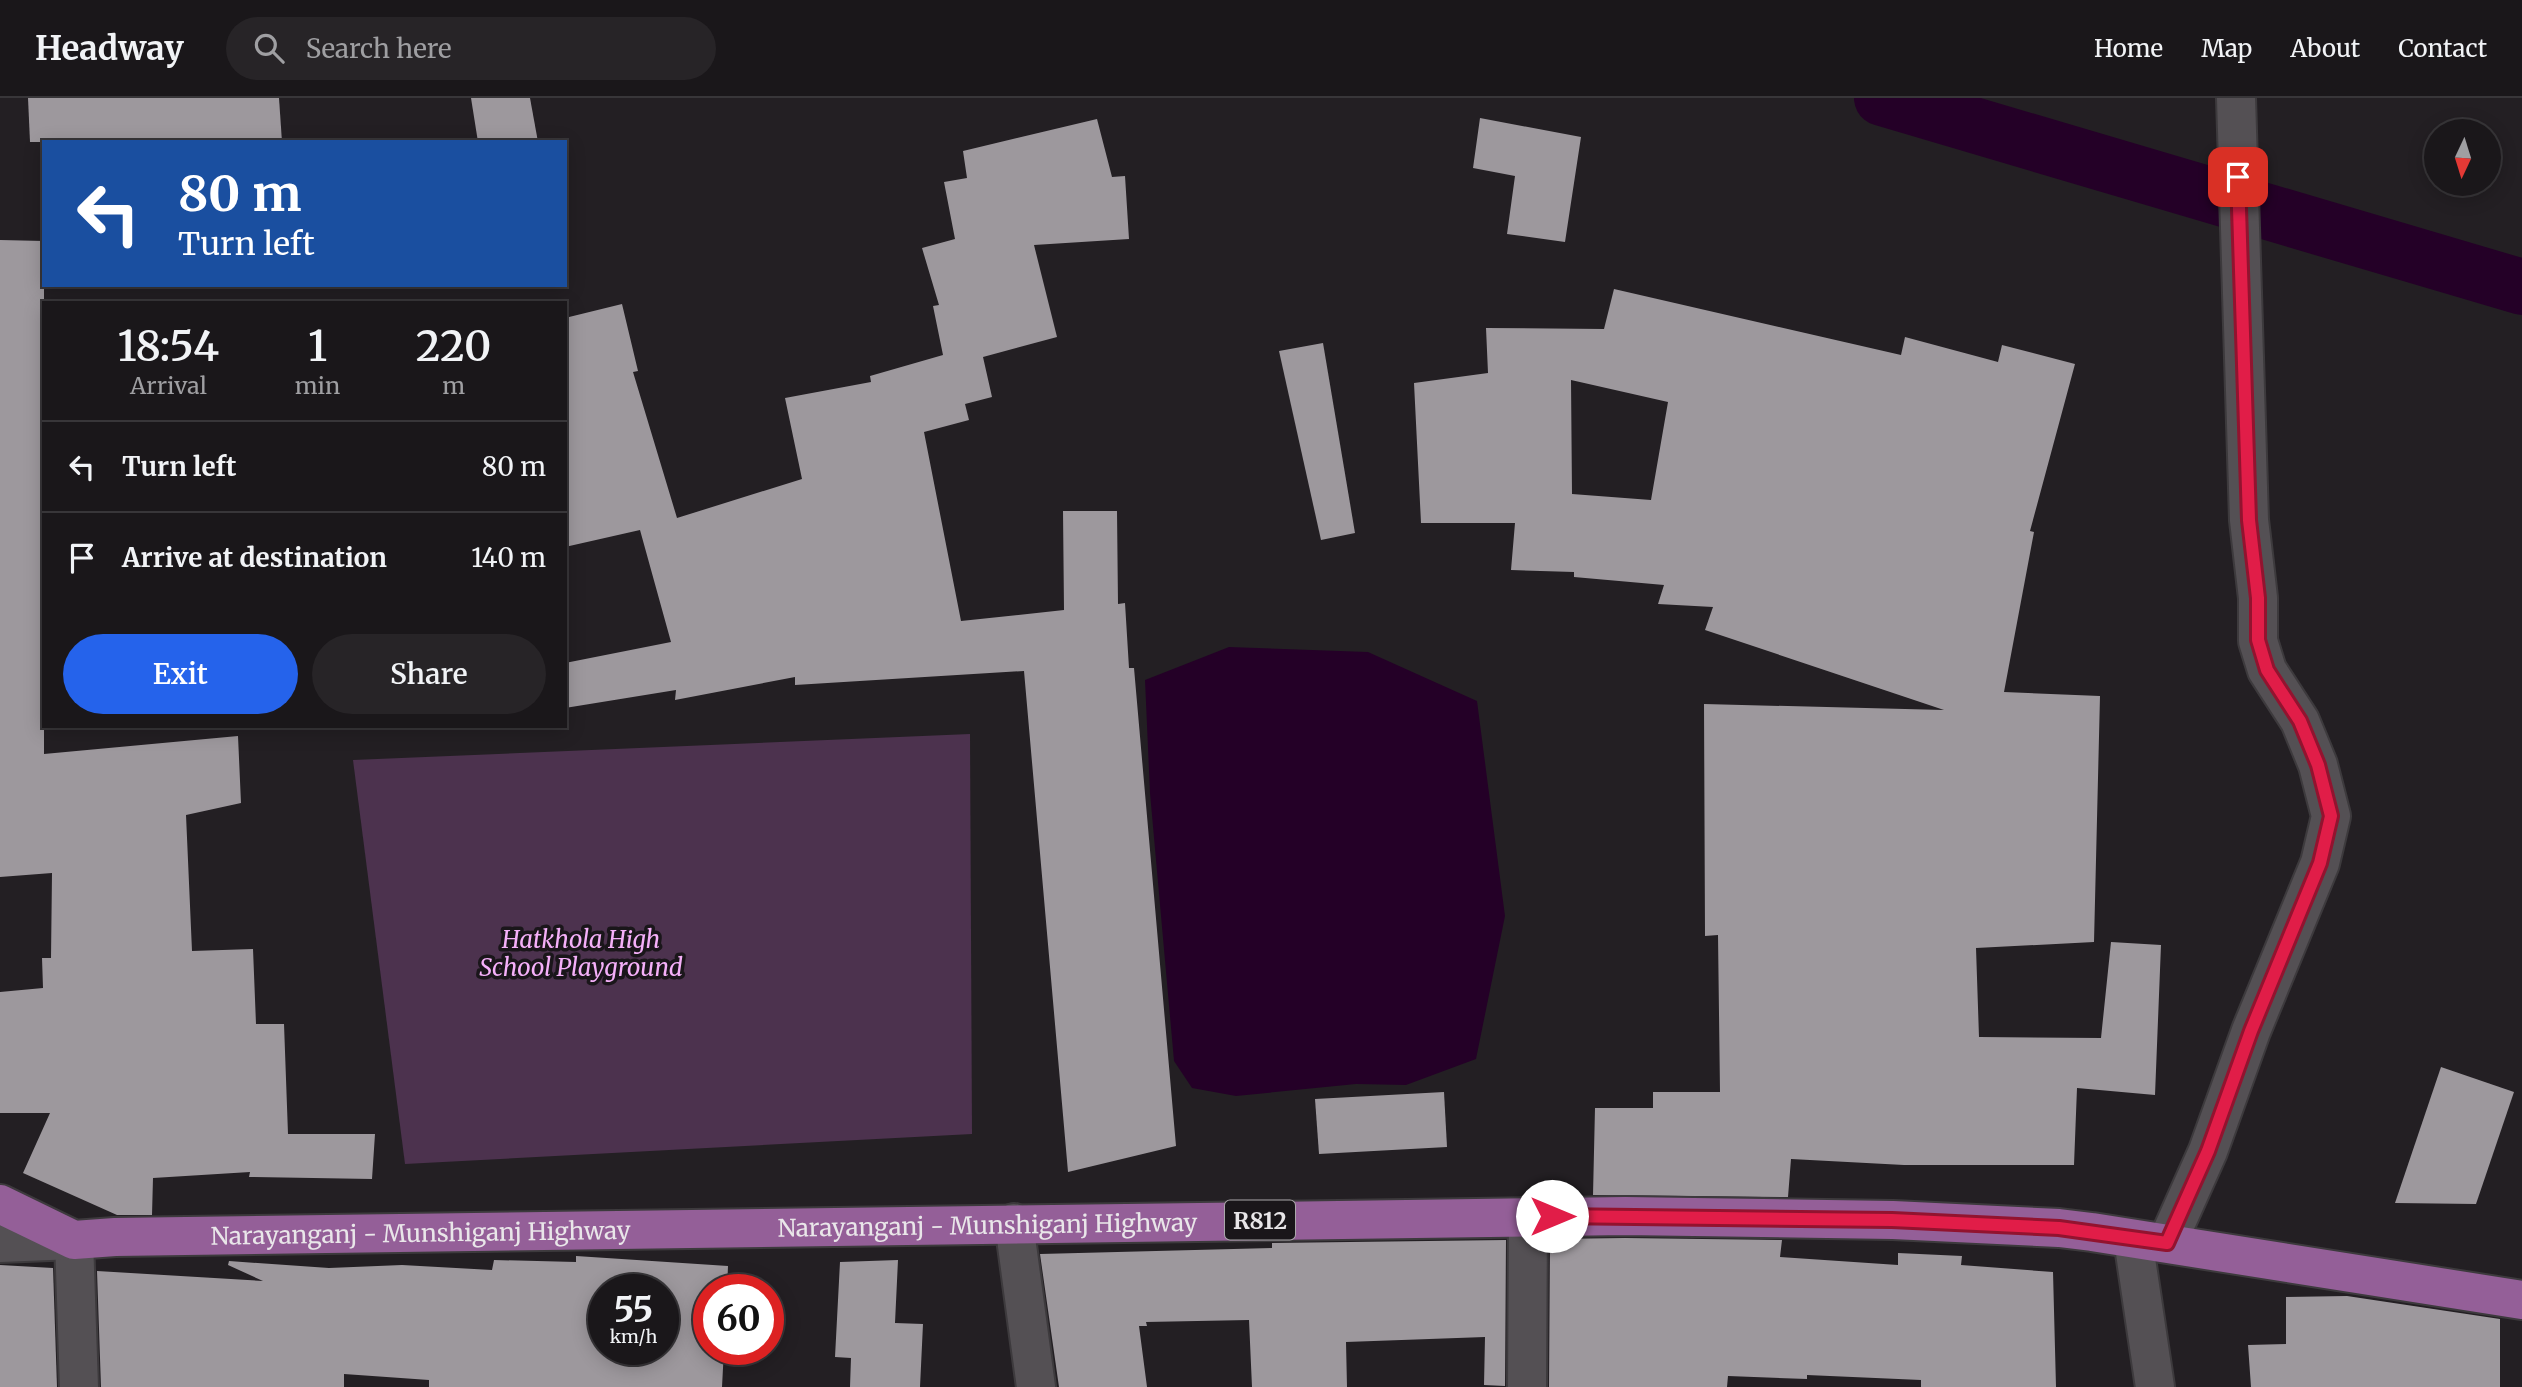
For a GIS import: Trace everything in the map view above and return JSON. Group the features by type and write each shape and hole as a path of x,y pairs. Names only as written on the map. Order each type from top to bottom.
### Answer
{"main road":[{"name":"Narayanganj - Munshiganj Highway","path":"0,1204 74,1240 143,1236 1528,1216 1892,1220 2059,1228 2522,1300"}],"street":[{"path":"2155,1387 2150,1241 2208,1151 2251,1031 2320,863 2331,816 2318,765 2300,721 2267,670 2258,640 2258,598 2249,520 2236,98"},
{"path":"1527,1387 1528,1216"},
{"path":"1014,1223 1035,1387"},
{"path":"0,1242 74,1240 79,1387"}],"green space":[{"name":"Hatkhola High School Playground","path":"970,734 972,1134 405,1164 353,760"}],"shaded area":[{"path":"1229,647 1368,652 1477,701 1505,916 1476,1059 1406,1085 1356,1084 1236,1096 1192,1088 1174,1061 1150,793 1145,680"}],"building":[{"path":"28,98 279,98 282,140 30,142"},
{"path":"471,98 530,98 538,140 478,140"},
{"path":"1480,118 1581,137 1565,242 1507,234 1515,176 1473,168"},
{"path":"1097,119 1112,177 1125,176 1129,239 1034,245 1057,337 983,357 992,397 965,404 969,420 924,432 961,621 1064,610 1063,511 1117,511 1118,604 1125,603 1129,668 1134,668 1176,1146 1068,1172 1024,671 795,685 795,677 675,700 676,690 567,708 567,663 671,642 640,530 567,547 567,318 622,304 638,371 633,372 677,518 802,479 785,398 871,382 870,376 943,355 933,306 939,305 922,248 955,239 944,182 967,178 963,151"},
{"path":"0,240 42,241 44,754 238,736 241,803 186,815 192,951 253,949 256,1024 284,1024 288,1134 375,1134 372,1179 249,1177 250,1172 153,1178 152,1215 117,1215 23,1173 50,1113 0,1113 0,992 43,988 42,958 51,958 52,873 0,877"},
{"path":"1614,289 1901,355 1905,337 1998,362 2002,345 2075,364 2030,531 2034,532 2004,692 2100,696 2094,942 1976,948 1979,1037 2101,1038 2111,942 2161,945 2155,1095 2077,1088 2074,1165 1904,1165 1791,1159 1788,1197 1593,1195 1595,1108 1653,1108 1653,1092 1720,1092 1718,935 1705,936 1704,704 1944,710 1705,630 1713,607 1658,604 1664,585 1574,577 1574,572 1511,570 1515,523 1421,523 1414,383 1488,373 1486,328 1604,329","holes":["1571,380 1668,402 1651,500 1572,494"]},
{"path":"1323,343 1355,533 1321,540 1279,351"},
{"path":"2441,1067 2514,1092 2476,1204 2395,1203"},
{"path":"1444,1092 1447,1147 1319,1154 1315,1099"},
{"path":"1550,1239 1782,1240 1780,1257 1898,1265 1898,1253 1962,1256 1961,1265 2053,1272 2056,1387 1921,1387 1921,1380 1807,1375 1807,1379 1728,1376 1727,1387 1549,1387"},
{"path":"1506,1240 1505,1386 1484,1385 1485,1337 1346,1342 1347,1387 1252,1387 1249,1320 1146,1322 1147,1326 1139,1326 1147,1387 1059,1387 1040,1254 1272,1248 1272,1243"},
{"path":"576,1256 728,1266 728,1274 693,1274 693,1365 723,1365 722,1387 429,1387 429,1380 344,1374 344,1387 101,1387 97,1271 263,1281 228,1265 229,1261 329,1268 402,1265 492,1270 494,1260 576,1262"},
{"path":"898,1260 895,1323 923,1324 920,1387 850,1387 851,1358 835,1357 840,1262"},
{"path":"0,1265 53,1268 57,1387 0,1387"},
{"path":"2347,1296 2500,1319 2500,1387 2251,1387 2248,1345 2286,1344 2286,1297"}],"waterway":[{"path":"1882,98 2522,287"}],"route":[{"path":"1552,1216 1892,1220 2059,1228 2167,1243 2208,1151 2251,1031 2320,863 2331,816 2318,765 2300,721 2267,670 2258,640 2258,598 2249,520 2238,177"}]}
